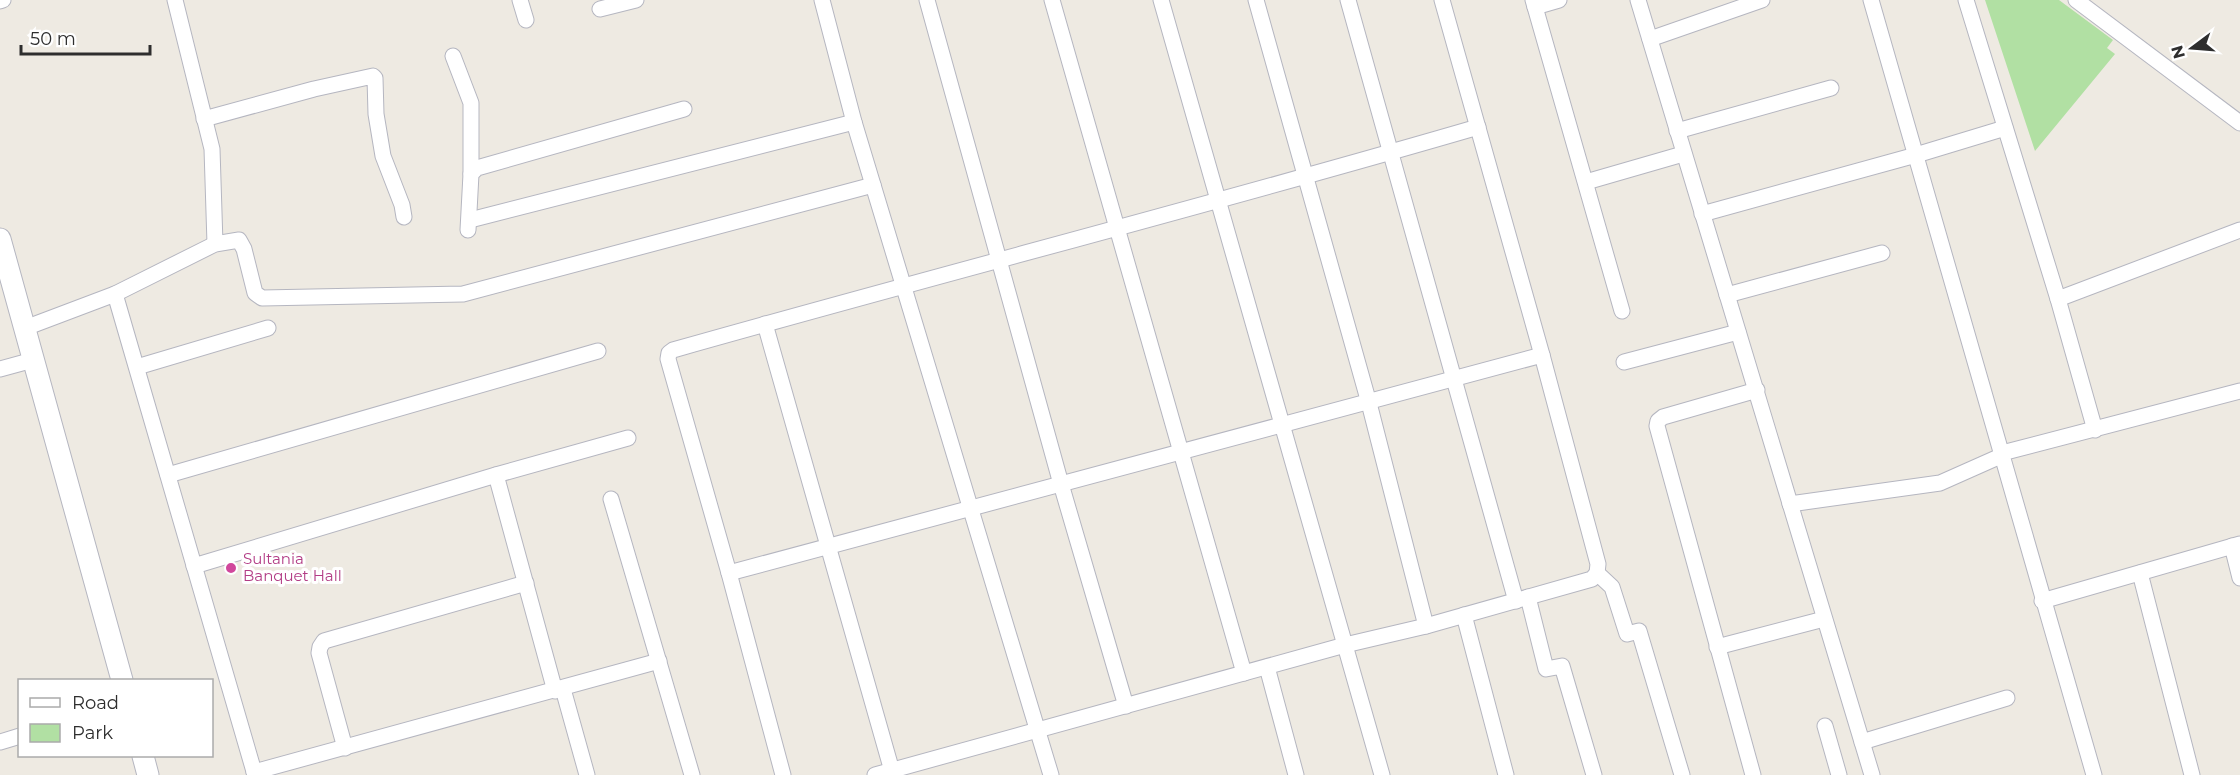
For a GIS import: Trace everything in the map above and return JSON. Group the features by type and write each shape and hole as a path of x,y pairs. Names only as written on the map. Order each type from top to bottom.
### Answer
{"street":[{"path":"175,0 212,149 215,244"},
{"path":"520,0 526,20"},
{"path":"600,9 636,0"},
{"path":"822,0 854,122 1051,775"},
{"path":"927,0 998,260 1125,706"},
{"path":"1052,0 1244,673"},
{"path":"1161,0 1382,775"},
{"path":"1256,0 1369,403 1426,626"},
{"path":"1347,0 1453,380 1522,599 1546,669 1562,666 1594,775"},
{"path":"875,775 895,772 1036,730 1345,645 1426,626 1592,579 1598,573 1598,564 1542,355 1442,0"},
{"path":"1559,0 1534,3 1622,311"},
{"path":"1638,0 1872,775"},
{"path":"1650,39 1762,0"},
{"path":"1871,0 2042,601 2094,775"},
{"path":"1966,0 2058,299 2095,430"},
{"path":"2076,0 2095,5 2240,123"},
{"path":"453,56 471,103 469,225 854,122"},
{"path":"204,119 314,89 373,76 383,156 402,205 404,217"},
{"path":"1677,131 1831,88"},
{"path":"471,174 477,168 684,109"},
{"path":"783,775 668,359 669,353 903,285 1218,201 1478,127"},
{"path":"1702,214 2005,128"},
{"path":"1586,182 1683,154"},
{"path":"25,328 116,294 215,244 239,240 244,249 255,293 262,298 463,294 873,185"},
{"path":"2058,299 2240,230"},
{"path":"0,239 121,679"},
{"path":"1727,295 1882,253"},
{"path":"116,294 255,773 659,661"},
{"path":"765,324 895,772"},
{"path":"136,367 268,328"},
{"path":"1624,362 1738,332"},
{"path":"168,475 598,351"},
{"path":"729,573 1542,355"},
{"path":"0,369 33,360"},
{"path":"1753,775 1657,426 1658,421 1663,417 1757,390"},
{"path":"1790,504 1940,483 2002,454 2240,391"},
{"path":"194,566 496,475 628,438"},
{"path":"496,475 526,583 587,775"},
{"path":"611,499 692,775"},
{"path":"2042,601 2236,545 2240,578"},
{"path":"1598,573 1612,587 1627,634 1639,631 1682,775"},
{"path":"2140,573 2192,775"},
{"path":"345,748 319,653 324,641 526,583"},
{"path":"1464,615 1506,775"},
{"path":"1717,647 1824,619"},
{"path":"1267,667 1296,775"},
{"path":"1862,742 2007,698"},
{"path":"1825,726 1839,775"},
{"path":"0,742 18,737"},
{"path":"143,757 148,775"}],"green space":[{"path":"1985,0 2059,0 2113,40 2107,48 2115,54 2035,151"}],"place":[{"name":"Sultania Banquet Hall","path":"231,568"}]}
